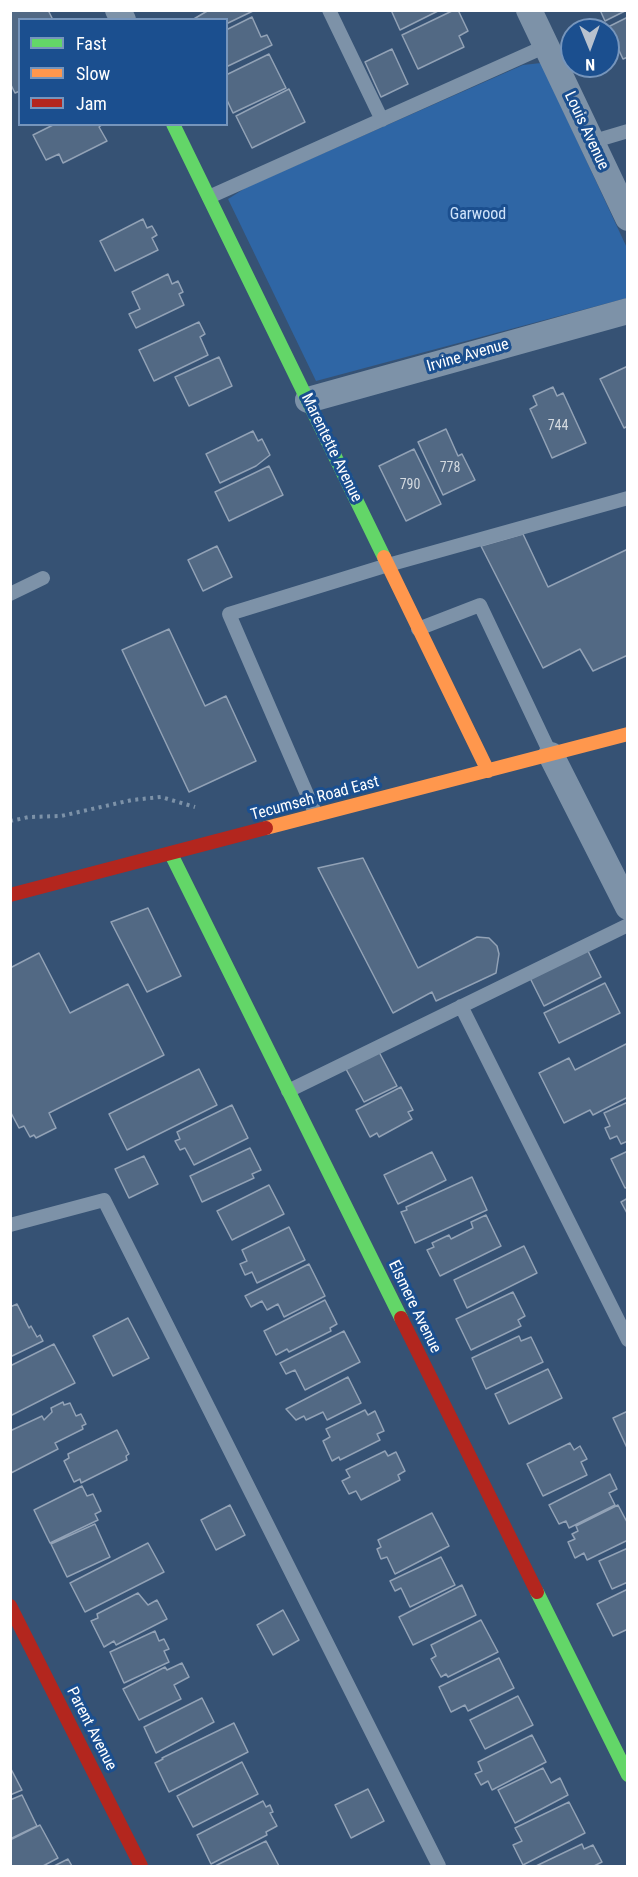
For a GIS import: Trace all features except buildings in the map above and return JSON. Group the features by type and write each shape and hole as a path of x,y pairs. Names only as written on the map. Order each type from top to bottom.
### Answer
{"street":[{"name":"Louis Avenue","path":"529,10 627,218"},
{"name":"Marentette Avenue","path":"175,126 488,771"},
{"name":"Irvine Avenue","path":"308,400 627,311"},
{"name":"Tecumseh Road East","path":"10,895 627,734"},
{"path":"551,755 627,907"},
{"name":"Elsmere Avenue","path":"171,854 627,1775"},
{"name":"Parent Avenue","path":"10,1606 141,1866"}],"lane":[{"path":"329,10 381,120"},
{"path":"209,197 546,46"},
{"path":"591,142 627,131"},
{"path":"316,816 229,614 388,565 627,498"},
{"path":"10,594 43,578"},
{"path":"418,629 480,605 551,755"},
{"path":"288,1091 627,925"},
{"path":"461,1006 627,1340"},
{"path":"10,1225 104,1200 439,1866"}],"path":[{"path":"10,821 29,817 61,816 132,800 161,797 195,807"}],"green space":[{"name":"Garwood","path":"541,63 627,248 627,298 316,381 228,199 247,187 523,65"}],"traffic: fast":[{"path":"174,126 384,557"},
{"path":"171,854 401,1318"},
{"path":"537,1592 628,1775"}],"traffic: slow":[{"path":"384,557 488,771"},
{"path":"266,828 628,734"}],"traffic: jam":[{"path":"10,895 266,828"},
{"path":"401,1318 537,1592"},
{"path":"10,1606 141,1866"}]}
